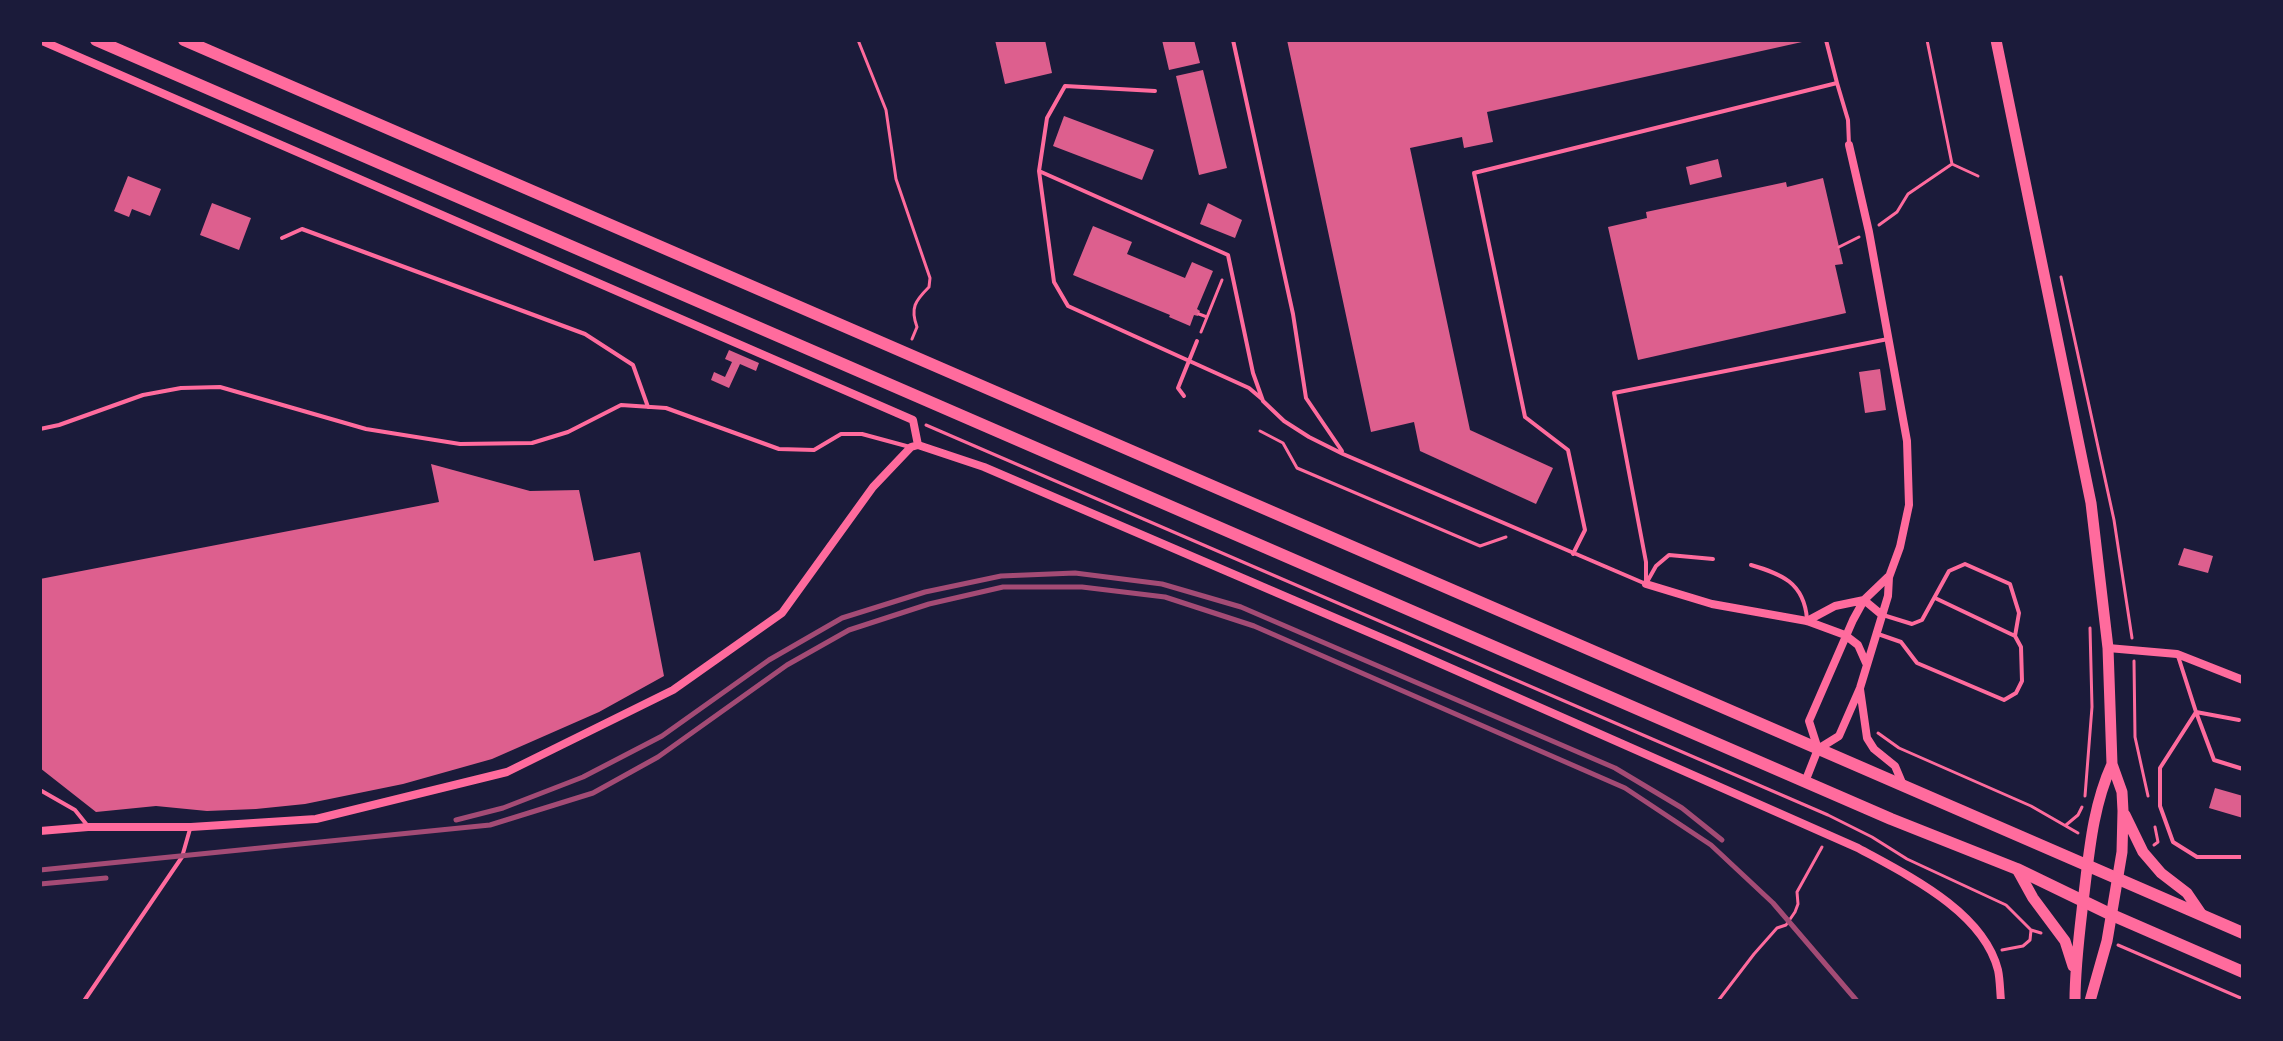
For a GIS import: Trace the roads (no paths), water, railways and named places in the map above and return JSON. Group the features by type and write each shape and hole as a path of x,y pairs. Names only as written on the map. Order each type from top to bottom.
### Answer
{"main road":[{"path":"96,40 1805,782 2017,869 2112,915 2243,972"},
{"path":"184,40 2243,933"},
{"path":"1996,40 2091,503 2108,648 2112,764 2122,792 2123,811 2112,915 2090,1001"},
{"path":"2075,1001 2075,970 2090,839 2101,789 2112,764"},
{"path":"2123,811 2143,852 2161,873 2187,893 2202,915"},
{"path":"2017,869 2033,898 2065,941 2075,970"}],"street":[{"path":"40,40 913,420 915,446"},
{"path":"1805,782 1818,749 1839,736 1860,688 1888,596 1889,577 1900,547 1909,505 1907,441 1869,232 1849,145"},
{"path":"40,831 88,827 191,827 316,819 507,772 673,690 782,613 873,487 915,446"},
{"path":"915,446 984,467 1830,834 1905,874 1972,924 1991,952 1998,970 2001,1001"},
{"path":"1818,749 1809,721 1845,635 1864,600 1889,577"},
{"path":"1646,584 1712,604 1807,621 1845,635 1858,645 1867,664"},
{"path":"1807,621 1835,606 1864,600"},
{"path":"1864,600 1882,615"},
{"path":"2108,648 2177,654 2243,680"},
{"path":"1860,688 1867,738 1874,749 1895,766 1903,786"}],"lane":[{"path":"1233,40 1293,314 1306,398 1343,454"},
{"path":"1826,40 1848,120 1849,145"},
{"path":"1573,554 1585,530 1568,450 1525,417 1474,173 1837,83"},
{"path":"1155,91 1065,86 1047,118 1039,171 1054,282 1068,306 1249,388 1284,421 1343,454 1646,584"},
{"path":"1039,171 1228,255 1253,373 1263,401"},
{"path":"282,238 302,229 585,334 633,365 648,407"},
{"path":"1646,584 1646,562 1614,393 1889,339"},
{"path":"1184,396 1178,388 1197,341"},
{"path":"40,429 143,395 181,388 220,387 366,429 460,444 532,443 568,432 621,405 666,408 779,449 814,450 841,434 862,434 915,446"},
{"path":"1646,584 1656,566 1669,555 1713,559"},
{"path":"1882,615 1912,624 1922,620 1949,571 1965,564 2010,584 2019,613 2015,636"},
{"path":"1751,565 1780,574 1794,584 1806,605 1807,621"},
{"path":"1876,634 1901,642 1917,663 2004,700 2016,693 2022,681 2021,647 2015,636 1935,598"},
{"path":"2177,654 2214,760 2243,769"},
{"path":"2196,712 2239,720"},
{"path":"2196,712 2160,768 2160,806 2173,842 2197,857 2243,857"},
{"path":"40,790 75,810 88,827"},
{"path":"84,1001 182,857 191,827"}],"railway":[{"path":"456,820 503,808 583,777 662,736 769,660 842,618 925,592 1001,576 1075,573 1162,584 1241,607 1615,768 1682,808 1722,840"},
{"path":"40,870 490,825 593,793 658,757 787,665 849,630 929,604 1003,587 1082,587 1165,597 1254,626 1625,788 1711,845 1773,903 1857,1001"},
{"path":"40,884 106,878"}]}
